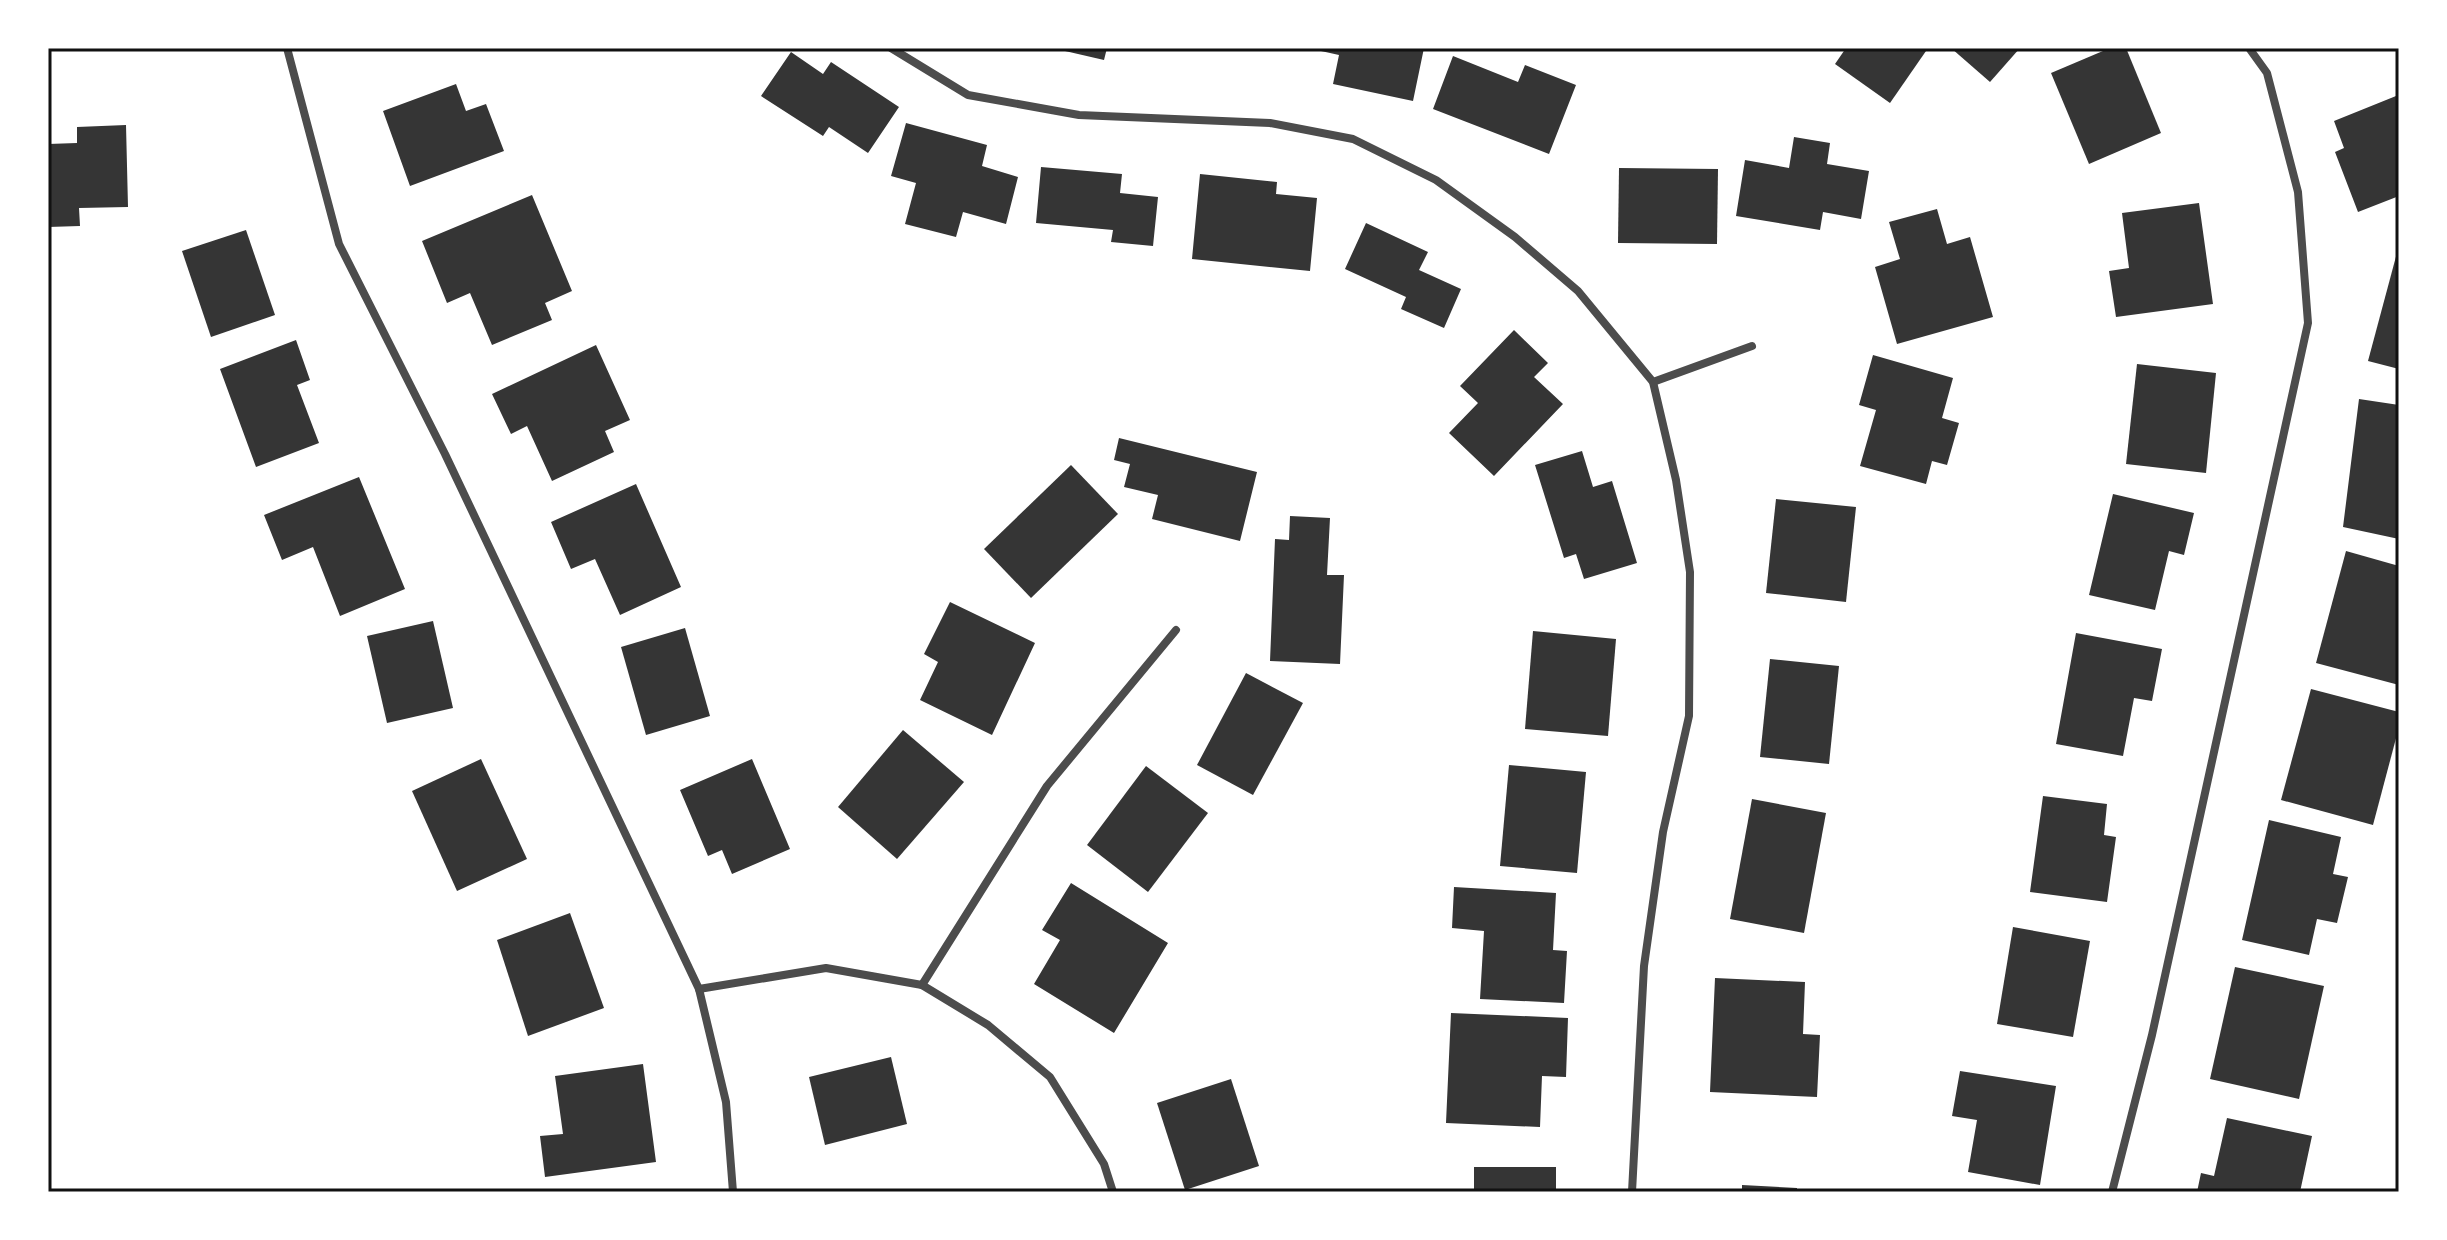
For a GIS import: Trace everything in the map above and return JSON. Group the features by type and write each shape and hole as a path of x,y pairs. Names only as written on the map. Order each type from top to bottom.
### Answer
{"street":[{"path":"287,48 339,244 445,454 699,989 726,1102 733,1192"},
{"path":"891,48 968,95 1079,115 1270,123 1353,139 1436,180 1515,237 1578,291 1653,382 1676,480 1690,572 1689,716 1663,832 1644,966 1632,1192"},
{"path":"2112,1192 2152,1035 2308,323 2298,192 2267,73 2249,48"},
{"path":"1653,382 1752,346"},
{"path":"922,985 988,875 1047,786 1176,630"},
{"path":"699,989 826,968 922,985 988,1025 1050,1077 1104,1164 1113,1192"}],"building":[{"path":"1052,48 1107,48 1104,60"},
{"path":"1424,48 1413,101 1333,84 1339,55 1312,49"},
{"path":"1846,48 1923,48 1926,51 1890,103 1835,64"},
{"path":"1951,48 2020,48 1990,82"},
{"path":"2110,48 2126,48 2161,133 2089,164 2051,73"},
{"path":"791,52 823,74 831,62 899,107 868,153 829,127 823,136 761,96"},
{"path":"1453,56 1518,82 1525,65 1576,85 1549,154 1433,109"},
{"path":"456,84 466,111 486,104 504,151 410,186 383,111"},
{"path":"2396,96 2399,104 2399,196 2358,212 2335,152 2344,148 2334,121"},
{"path":"906,123 987,145 982,166 1018,177 1006,224 963,212 956,237 905,224 916,183 891,176"},
{"path":"126,125 128,207 79,208 80,226 48,227 48,144 77,143 77,127"},
{"path":"1794,137 1830,143 1827,164 1869,171 1861,219 1823,212 1820,230 1736,216 1745,160 1789,168"},
{"path":"1041,167 1122,174 1120,193 1158,197 1153,246 1111,242 1113,230 1036,223"},
{"path":"1619,168 1718,169 1717,244 1618,243"},
{"path":"1200,174 1277,182 1276,194 1317,198 1310,271 1192,259"},
{"path":"532,195 572,291 545,303 552,320 492,345 470,293 447,303 422,241"},
{"path":"2199,203 2213,304 2116,317 2109,271 2129,268 2122,213"},
{"path":"1937,209 1947,244 1970,237 1993,317 1897,344 1875,267 1900,259 1889,222"},
{"path":"1366,223 1428,252 1419,270 1461,289 1444,328 1401,309 1406,297 1345,269"},
{"path":"246,230 275,315 211,337 182,251"},
{"path":"2399,249 2399,369 2368,361"},
{"path":"1514,330 1548,363 1534,377 1563,404 1494,476 1449,433 1478,403 1460,386"},
{"path":"296,340 310,380 297,385 319,443 256,467 220,369"},
{"path":"596,345 630,420 605,431 614,452 552,481 527,426 511,434 492,394"},
{"path":"1873,355 1953,378 1942,418 1959,423 1947,465 1932,461 1926,484 1860,466 1876,410 1859,405"},
{"path":"2137,364 2216,373 2206,473 2126,464"},
{"path":"2359,399 2399,405 2399,539 2343,527"},
{"path":"1119,438 1257,472 1240,541 1152,519 1158,495 1124,487 1130,464 1114,460"},
{"path":"1582,451 1593,487 1612,481 1637,563 1584,579 1576,554 1564,558 1535,465"},
{"path":"1071,465 1118,514 1031,598 984,549"},
{"path":"359,477 405,589 340,616 313,547 282,560 264,515"},
{"path":"636,484 681,587 620,615 595,559 571,569 551,522"},
{"path":"2113,494 2194,513 2184,555 2169,551 2155,610 2089,595"},
{"path":"1776,499 1856,507 1846,602 1766,593"},
{"path":"1290,516 1330,518 1327,575 1344,575 1340,664 1270,661 1275,539 1289,540"},
{"path":"2346,551 2399,566 2399,685 2316,663"},
{"path":"950,602 1035,643 992,735 920,700 938,662 924,654"},
{"path":"433,621 453,708 387,723 367,636"},
{"path":"685,628 710,716 646,735 621,647"},
{"path":"1533,631 1616,639 1608,736 1525,729"},
{"path":"2076,633 2162,649 2152,701 2134,698 2123,756 2056,744"},
{"path":"1770,659 1839,666 1829,764 1760,757"},
{"path":"1246,673 1303,703 1253,795 1197,765"},
{"path":"2311,689 2399,712 2399,727 2373,825 2281,800"},
{"path":"903,730 964,782 897,859 838,807"},
{"path":"481,759 527,859 457,891 412,791"},
{"path":"752,759 790,849 732,874 722,850 708,856 680,790"},
{"path":"1509,765 1586,772 1577,873 1500,866"},
{"path":"1146,766 1208,813 1148,892 1087,845"},
{"path":"2043,796 2107,804 2104,835 2116,837 2107,902 2030,892"},
{"path":"1752,799 1826,813 1804,933 1730,919"},
{"path":"2269,820 2341,837 2333,874 2348,877 2337,923 2317,919 2309,955 2242,940"},
{"path":"1071,883 1168,943 1114,1033 1034,984 1060,940 1042,930"},
{"path":"1454,887 1556,893 1553,950 1567,951 1564,1003 1480,999 1484,931 1452,928"},
{"path":"570,913 604,1008 528,1036 497,940"},
{"path":"2013,927 2090,941 2073,1037 1997,1024"},
{"path":"2235,967 2324,986 2299,1099 2210,1079"},
{"path":"1715,978 1805,982 1803,1034 1820,1035 1817,1097 1710,1092"},
{"path":"1451,1013 1568,1018 1566,1077 1542,1076 1540,1127 1446,1123"},
{"path":"891,1057 907,1124 825,1145 809,1077"},
{"path":"643,1064 656,1162 545,1177 540,1136 563,1134 555,1076"},
{"path":"1960,1071 2056,1086 2040,1185 1968,1172 1977,1120 1952,1116"},
{"path":"1231,1079 1259,1166 1185,1190 1157,1103"},
{"path":"2227,1118 2312,1136 2300,1192 2197,1192 2201,1173 2214,1176"},
{"path":"1474,1167 1556,1167 1556,1192 1474,1192"},
{"path":"1742,1185 1797,1188 1797,1192 1742,1192"}]}
